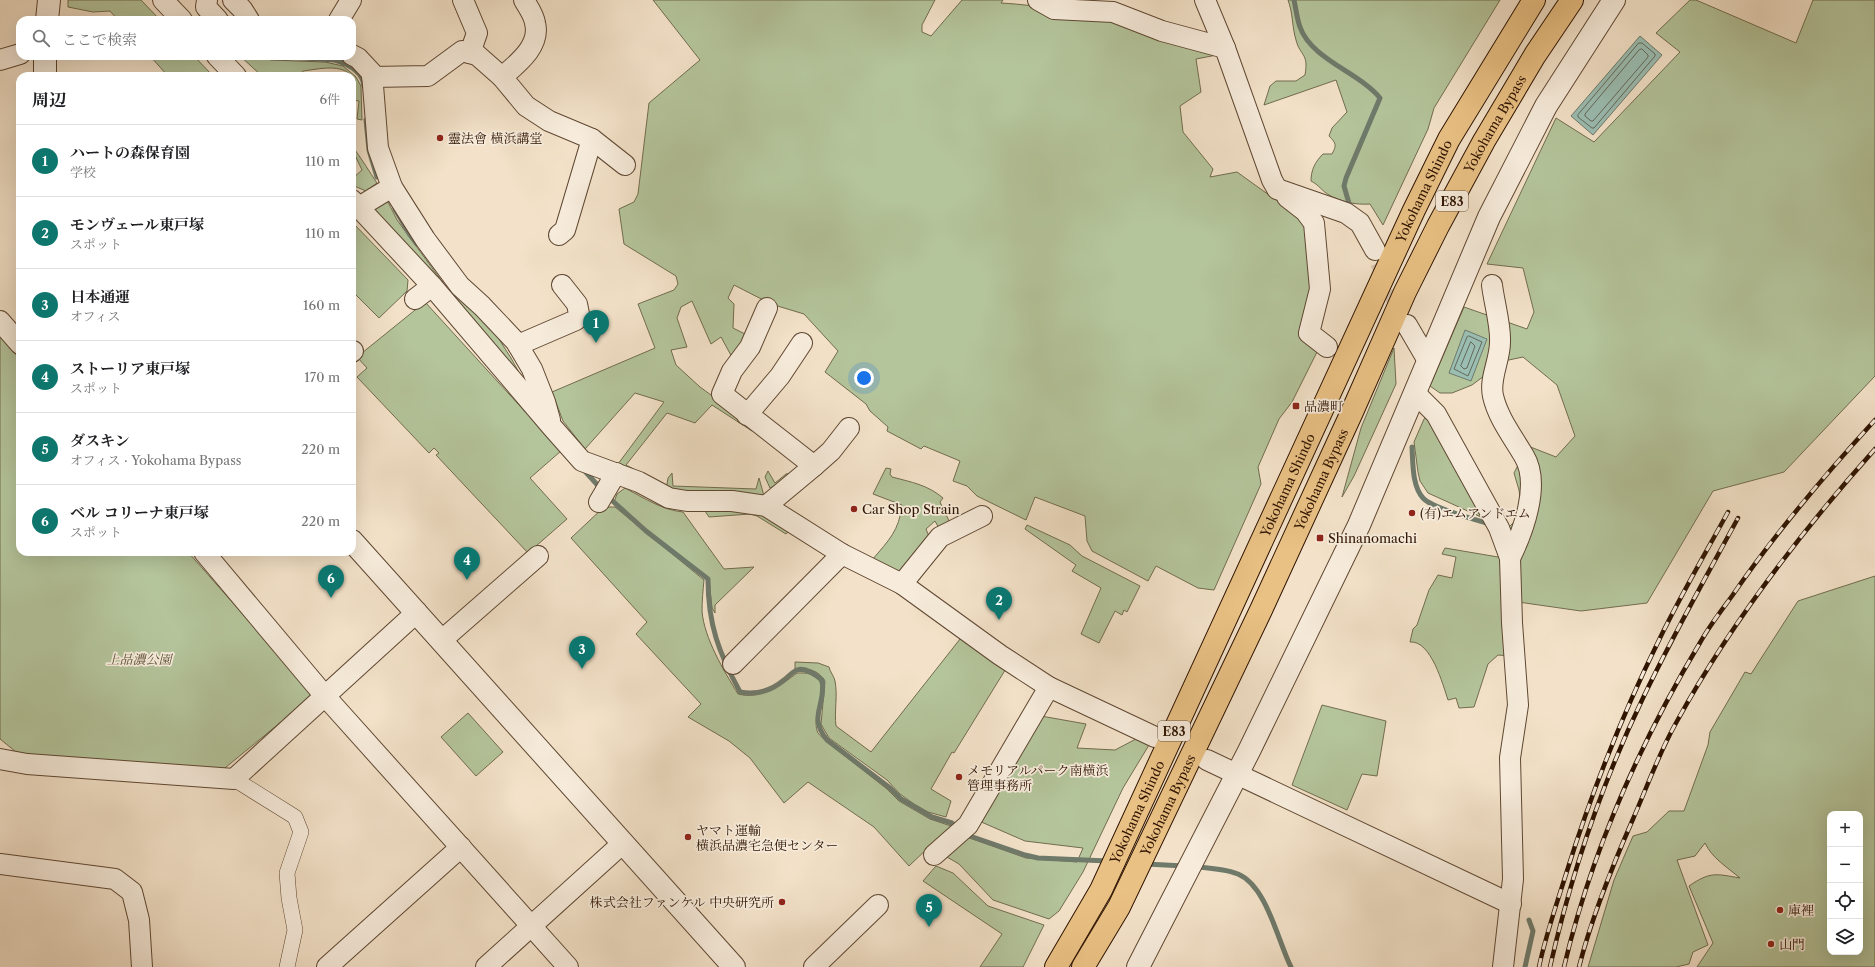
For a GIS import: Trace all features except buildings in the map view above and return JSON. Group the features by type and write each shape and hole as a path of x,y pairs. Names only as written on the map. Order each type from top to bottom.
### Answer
{"highway":[{"name":"Yokohama Shindo","path":"1056,967 1101,890 1363,318 1421,196 1450,139 1534,0"},
{"name":"Yokohama Bypass","path":"1084,967 1122,900 1261,610 1352,412 1405,292 1438,226 1484,141 1535,55 1572,0"}],"street":[{"path":"47,16 49,0"},
{"path":"163,0 178,16"},
{"path":"208,0 206,7 214,16"},
{"path":"233,0 246,16"},
{"path":"341,16 351,0"},
{"path":"463,0 477,33 470,53"},
{"path":"502,77 522,60 535,40 536,23 524,0"},
{"path":"1038,0 1054,9 1113,12 1162,31 1225,48"},
{"path":"1205,0 1225,48 1272,180 1277,189 1305,211 1314,223 1320,289 1309,333 1327,347"},
{"path":"1138,967 1238,774 1358,525 1490,217 1546,106 1614,0"},
{"path":"372,77 428,76 462,51 477,55 502,77 526,106 549,121 592,139 625,165"},
{"path":"0,60 16,55"},
{"path":"356,57 372,72 378,148 392,188 425,239 460,286 482,306 518,344 532,369 545,402 552,427"},
{"path":"45,60 45,72"},
{"path":"224,60 233,72"},
{"path":"560,235 565,230 592,139"},
{"path":"392,188 356,204 432,286 582,460 640,482 669,498 687,501 732,501 766,506 842,554 902,584 1000,655 1049,687 1155,737"},
{"path":"1277,189 1346,213 1360,223 1375,250"},
{"path":"518,344 576,320 579,314 577,304 562,285"},
{"path":"1492,285 1500,341 1498,362 1492,378 1493,396 1499,413 1525,457 1531,472 1531,490 1521,536 1510,558"},
{"path":"416,299 432,286"},
{"path":"767,308 750,347 732,371 722,394 814,466"},
{"path":"0,322 16,340"},
{"path":"1407,324 1428,362"},
{"path":"747,415 780,376 802,344"},
{"path":"1415,393 1436,414 1499,528 1510,558 1512,623 1518,705 1510,758 1513,879 1504,967"},
{"path":"766,506 831,451 849,428"},
{"path":"599,502 616,473"},
{"path":"902,584 940,537 982,516"},
{"path":"356,545 734,967"},
{"path":"733,664 842,554"},
{"path":"207,556 324,695 568,967"},
{"path":"442,640 538,556"},
{"path":"234,779 324,695 417,612"},
{"path":"934,855 968,825 1049,687"},
{"path":"0,759 27,764 234,779 295,817 301,832 287,873 289,898 295,930 287,967"},
{"path":"1207,760 1511,904"},
{"path":"486,967 623,843"},
{"path":"327,967 461,847"},
{"path":"0,864 115,879 132,892 139,920 142,967"},
{"path":"814,967 878,905"}],"green space":[{"path":"68,0 141,0 156,16 114,16 110,11 93,12 68,7"},
{"path":"653,0 935,0 922,25 922,32 931,36 962,0 1003,0 1001,3 1029,5 1085,15 1222,54 1196,59 1201,92 1180,106 1183,132 1213,169 1210,177 1237,172 1269,195 1279,199 1302,218 1309,232 1313,283 1307,316 1300,337 1317,352 1292,402 1279,419 1258,467 1261,484 1214,590 1198,588 1156,566 1148,581 1092,551 1087,541 1085,516 1035,497 1026,520 977,496 967,486 953,481 960,461 924,446 921,449 887,431 888,427 870,411 866,404 825,372 838,351 804,314 771,304 734,285 728,298 734,304 733,328 749,336 733,359 721,337 711,344 692,301 681,307 677,318 687,347 671,350 676,365 700,387 755,427 752,431 712,405 695,423 667,413 626,465 657,481 618,464 664,402 635,393 585,449 563,421 552,392 655,348 638,304 674,290 678,284 676,276 624,244 619,209 634,202 638,194 649,103 700,60"},
{"path":"1288,0 1500,0 1434,108 1428,129 1383,225 1370,204 1359,204 1338,200 1311,181 1314,166 1318,160 1323,154 1332,154 1335,144 1329,136 1332,128 1347,112 1336,80 1264,105 1270,86 1276,81 1296,81 1305,75 1306,62 1296,40"},
{"path":"1690,0 1696,0 1796,43 1813,0 1875,0 1875,376 1784,472 1713,491 1647,603 1581,611 1518,602 1509,527 1522,514 1519,490 1514,473 1528,446 1556,457 1575,436 1557,385 1523,357 1504,361 1472,385 1452,393 1440,393 1430,386 1464,307 1527,329 1534,312 1523,268 1487,264 1556,118 1594,142 1680,52 1656,33"},
{"path":"154,60 198,60 209,72 164,72"},
{"path":"244,60 325,62 343,66 350,72 336,68 323,68 302,72 258,72"},
{"path":"356,77 361,86 362,120 357,119 359,101 356,101"},
{"path":"356,152 377,183 366,191 356,187 356,175 362,170 356,157"},
{"path":"386,198 397,220 449,291 475,311 492,328 526,385 374,211 376,203"},
{"path":"356,226 408,280 407,291 379,318 356,295"},
{"path":"425,302 561,451 530,478 567,519 528,553 436,455 439,453 434,448 429,453 357,377 367,368 357,357"},
{"name":"上品濃公園","path":"0,336 16,354 16,556 192,556 314,695 220,772 21,756 0,739"},
{"path":"1394,348 1396,384 1354,476 1342,497 1361,428"},
{"path":"1427,417 1492,522 1428,493 1420,481 1414,442 1424,419"},
{"path":"886,468 891,469 890,474 892,477 913,482 931,490 943,498 940,502 951,525 940,530 935,521 926,529 930,539 902,577 872,560 896,529 901,514 902,505 873,494"},
{"path":"768,471 775,483 786,474 792,473 770,488 765,477"},
{"path":"672,473 673,486 756,489 759,478 764,496 666,490 668,478"},
{"path":"625,488 660,506 683,512 724,569 754,567 715,605 715,613 712,608 709,579 689,565 614,502 617,494"},
{"path":"604,507 615,507 704,580 702,611 706,632 716,654 738,694 755,695 770,691 797,673 810,674 818,679 821,686 816,724 818,733 827,742 887,789 899,801 930,819 951,826 909,866 874,827 808,782 784,803 750,758 729,741 688,717 701,704 636,634 647,622 571,538"},
{"path":"730,508 754,508 790,530 786,534 757,516 750,514 709,517 705,511"},
{"path":"1027,525 1070,545 1082,556 1140,586 1127,612 1124,610 1122,615 1115,611 1099,643 1081,634 1101,588 1072,571 1076,565 1025,529"},
{"path":"1445,548 1504,558 1511,656 1498,655 1488,664 1474,707 1459,708 1456,698 1448,700 1435,665 1430,656 1424,648 1417,643 1410,642 1413,629 1417,625 1429,590 1438,575 1452,578 1456,557 1442,554"},
{"path":"1875,576 1875,967 1697,967 1713,943 1689,886 1703,878 1714,875 1725,875 1740,878 1716,858 1705,843 1695,856 1677,860 1708,945 1693,952 1689,964 1676,967 1588,967 1614,880 1633,836 1647,832 1669,811 1684,811 1708,745 1710,732 1745,672 1751,674 1798,601"},
{"path":"964,634 1007,667 954,753 952,752 931,789 951,801 946,817 928,812 914,804 900,794 887,780 829,738 821,724 825,681 819,674 812,670 795,669 795,662 818,663 829,667 836,687 836,726 871,752"},
{"path":"1322,705 1386,721 1377,776 1362,774 1347,810 1292,785"},
{"path":"468,713 503,752 476,776 441,737"},
{"path":"1041,716 1086,724 1077,748 1115,750 1136,739 1149,745 1123,788 1083,872 1059,911 1049,919 993,900 959,864 947,857 964,836 1026,858 1077,862 1083,848 1025,841 979,821"},
{"path":"936,866 953,873 988,906 1044,925 1023,967 980,967 1002,934 923,881"}],"water":[{"path":"1640,36 1662,55 1593,135 1571,116"},
{"path":"1465,330 1487,339 1471,381 1449,373"}],"waterway":[{"path":"1294,0 1300,27 1314,48 1361,81 1380,98 1346,178 1344,186 1350,207"},
{"path":"335,60 350,66 358,72 364,86"},
{"path":"366,120 369,150 377,177"},
{"path":"395,209 417,244"},
{"path":"1412,447 1415,481 1419,493 1423,498 1444,510 1490,524"},
{"path":"583,469 602,490"},
{"path":"607,496 646,531 708,579 710,611 716,638 726,664 740,692 752,693 769,689 779,684 792,673 800,669 814,674 822,680 823,689 818,724 821,732 827,740 890,788 901,799 932,817 952,823 958,829"},
{"path":"964,834 1038,858 1108,861"},
{"path":"1146,864 1184,866"},
{"path":"1196,867 1228,871 1238,874 1248,880 1257,890 1264,902 1291,967"},
{"path":"1525,967 1533,931 1529,920"}],"tunnel":[{"path":"1380,262 1404,317"}],"railway":[{"path":"1564,967 1575,924 1603,840 1638,758 1679,679 1708,629 1765,550 1837,462 1875,420"},
{"path":"1579,967 1596,910 1653,770 1676,723 1697,686 1719,650 1768,580 1820,513 1875,449"},
{"path":"1539,967 1548,931 1587,811 1633,695 1668,622 1728,512"},
{"path":"1550,967 1578,864 1614,763 1628,730 1666,652 1738,518"}],"place":[{"name":"靈法會 横浜講堂","path":"440,138"},
{"name":"ハートの森保育園","path":"596,343"},
{"name":"品濃町","path":"1296,406"},
{"name":"Car Shop Strain","path":"854,509"},
{"name":"(有)エムアンドエム","path":"1412,513"},
{"name":"Shinanomachi","path":"1320,538"},
{"name":"ストーリア東戸塚","path":"467,580"},
{"name":"ベル コリーナ東戸塚","path":"331,598"},
{"name":"モンヴェール東戸塚","path":"999,620"},
{"name":"日本通運","path":"582,669"},
{"name":"メモリアルパーク南横浜 管理事務所","path":"959,777"},
{"name":"ヤマト運輸 横浜品濃宅急便センター","path":"688,837"},
{"name":"株式会社ファンケル 中央研究所","path":"782,902"},
{"name":"庫裡","path":"1780,910"},
{"name":"ダスキン","path":"929,927"},
{"name":"山門","path":"1771,944"}]}
